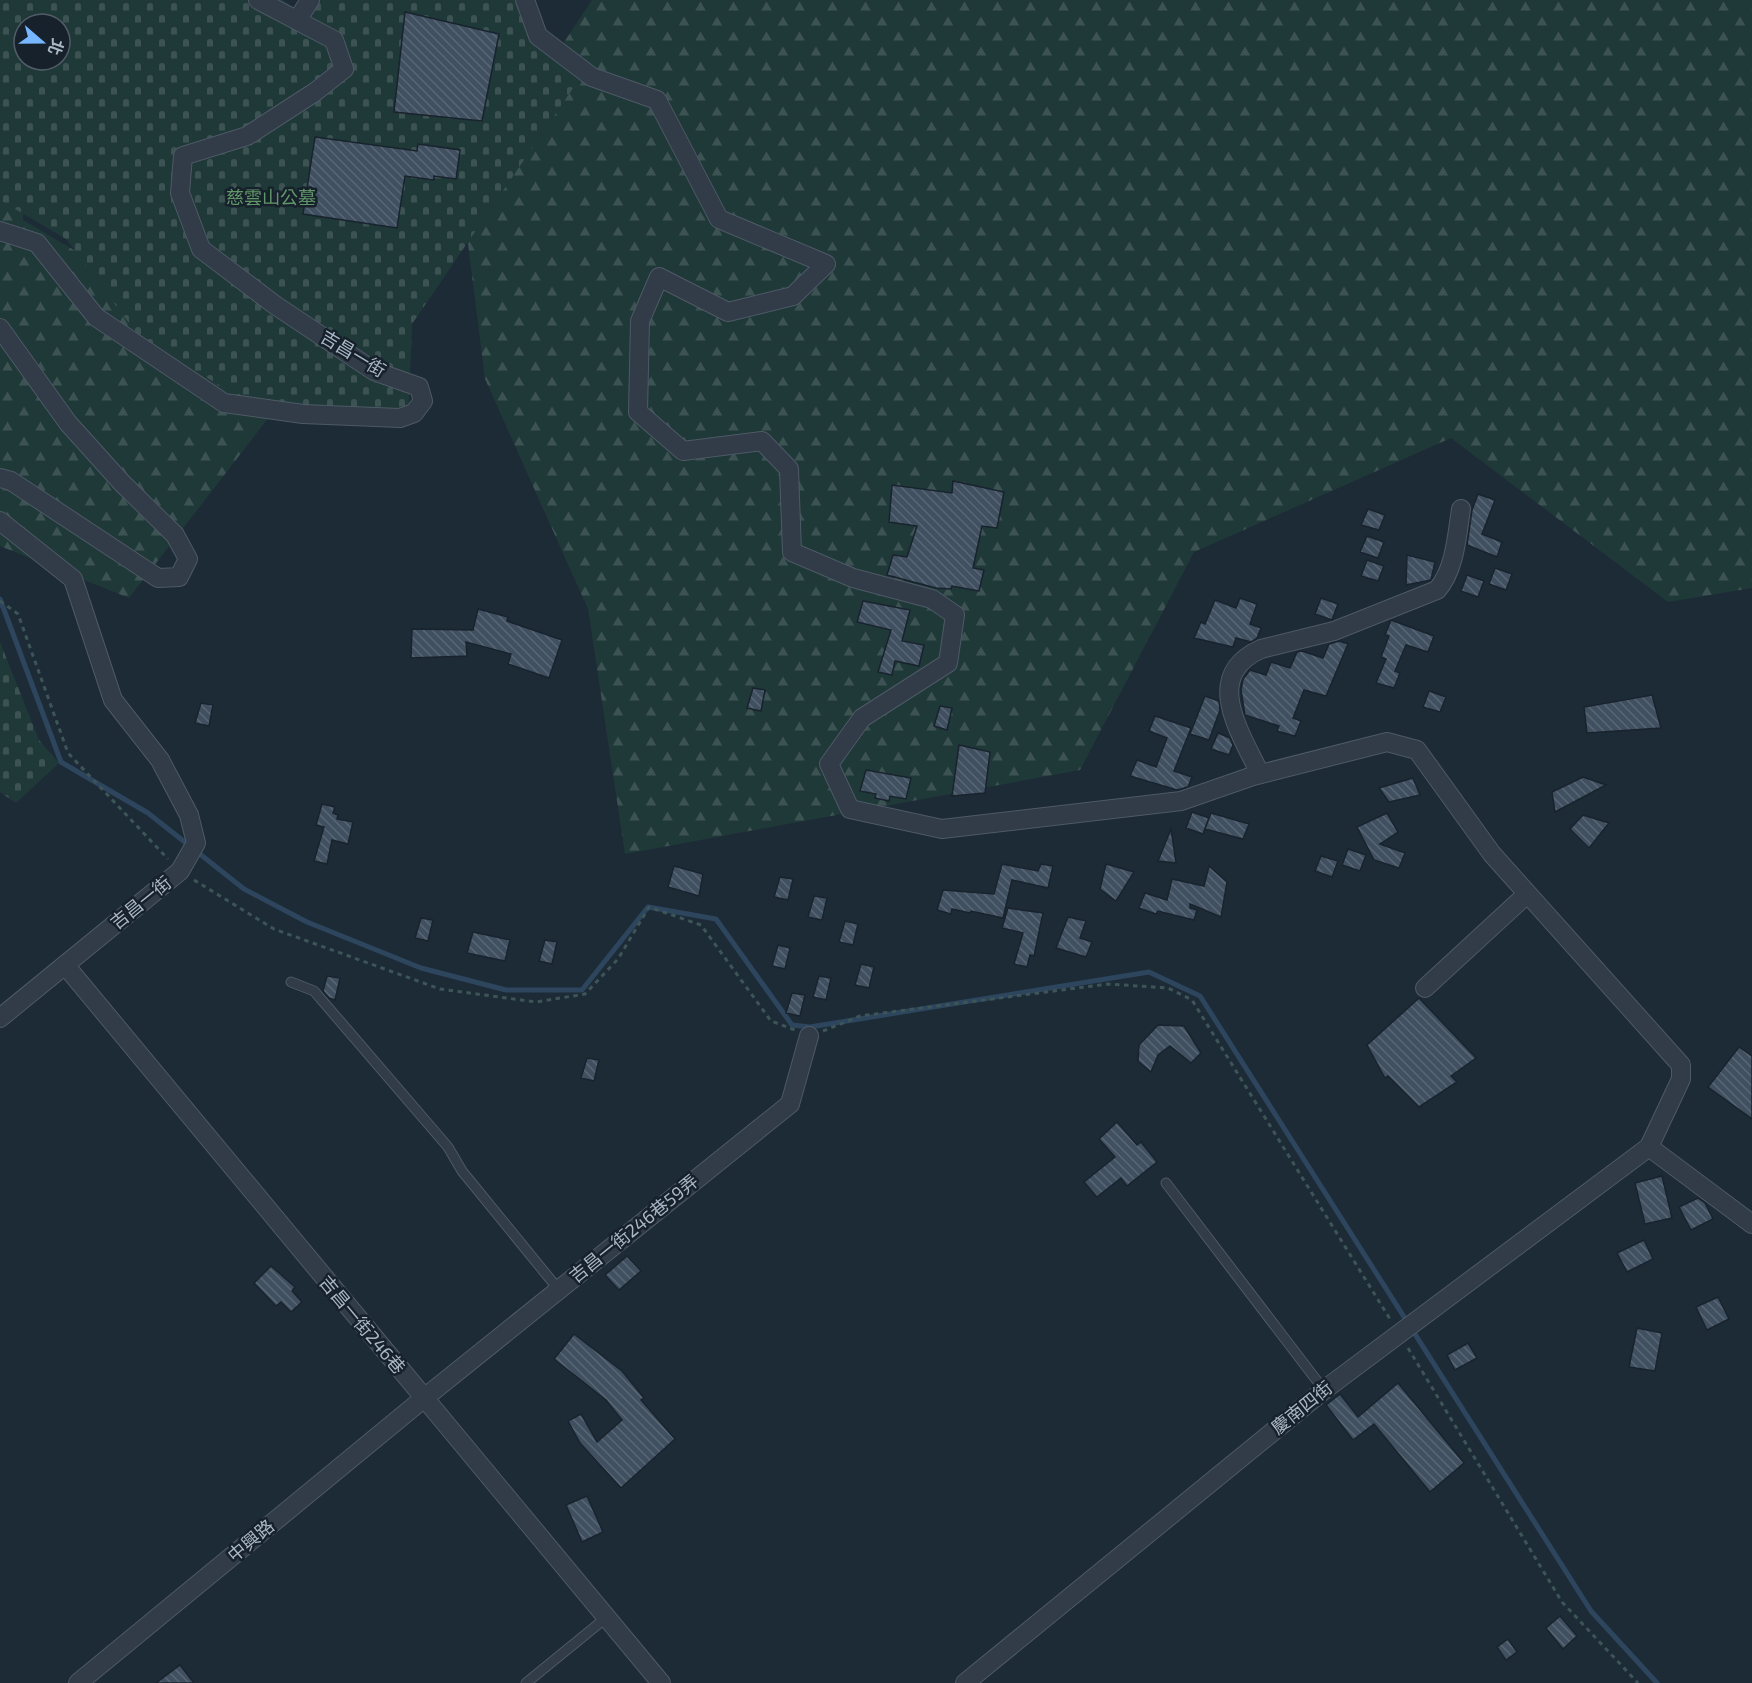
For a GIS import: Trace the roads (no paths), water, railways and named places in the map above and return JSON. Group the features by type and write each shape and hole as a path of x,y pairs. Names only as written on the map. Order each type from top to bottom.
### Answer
{"street":[{"name":"吉昌一街","path":"0,231 37,243 96,316 224,403 303,414 400,418 414,413 423,401 419,387 374,371 275,305 201,249 180,193 183,156 247,136 315,92 344,69 334,40 298,19 258,0"},
{"path":"298,19 310,0"},
{"path":"525,0 538,36 592,77 657,100 719,219 826,264 793,296 728,312 659,277 640,321 638,412 683,451 762,441 789,469 792,552 853,578 932,599 956,615 948,663 862,718 829,764 849,809 942,829 1182,801 1260,774 1387,742 1417,750 1492,854 1681,1065 1681,1079 1649,1147 1752,1224"},
{"path":"0,328 68,423 122,483 175,535 188,559 179,578 158,578 11,481 0,478"},
{"path":"1260,774 1229,705 1229,684 1234,669 1250,654 1261,649 1334,632 1437,590 1446,578 1461,509"},
{"name":"吉昌一街","path":"0,521 73,579 112,700 160,760 189,815 196,843 180,871 0,1018"},
{"path":"1425,988 1527,894"},
{"name":"吉昌一街246巷","path":"65,965 661,1683"},
{"name":"吉昌一街246巷59弄","path":"423,1399 790,1104 809,1036"},
{"name":"慶南四街","path":"965,1683 1324,1390 1649,1147"},
{"name":"中興路","path":"78,1683 423,1399"}],"lane":[{"path":"291,982 314,991 448,1147 462,1171 559,1290"},
{"path":"1166,1183 1324,1390"},
{"path":"526,1683 607,1617"}],"waterway":[{"path":"0,599 61,762 148,813 244,889 307,922 421,968 506,990 582,990 648,907 716,919 792,1025 810,1027 1149,972 1200,996 1591,1611 1657,1683"}],"park label":[{"name":"慈雲山公墓","path":"271,198"}]}
